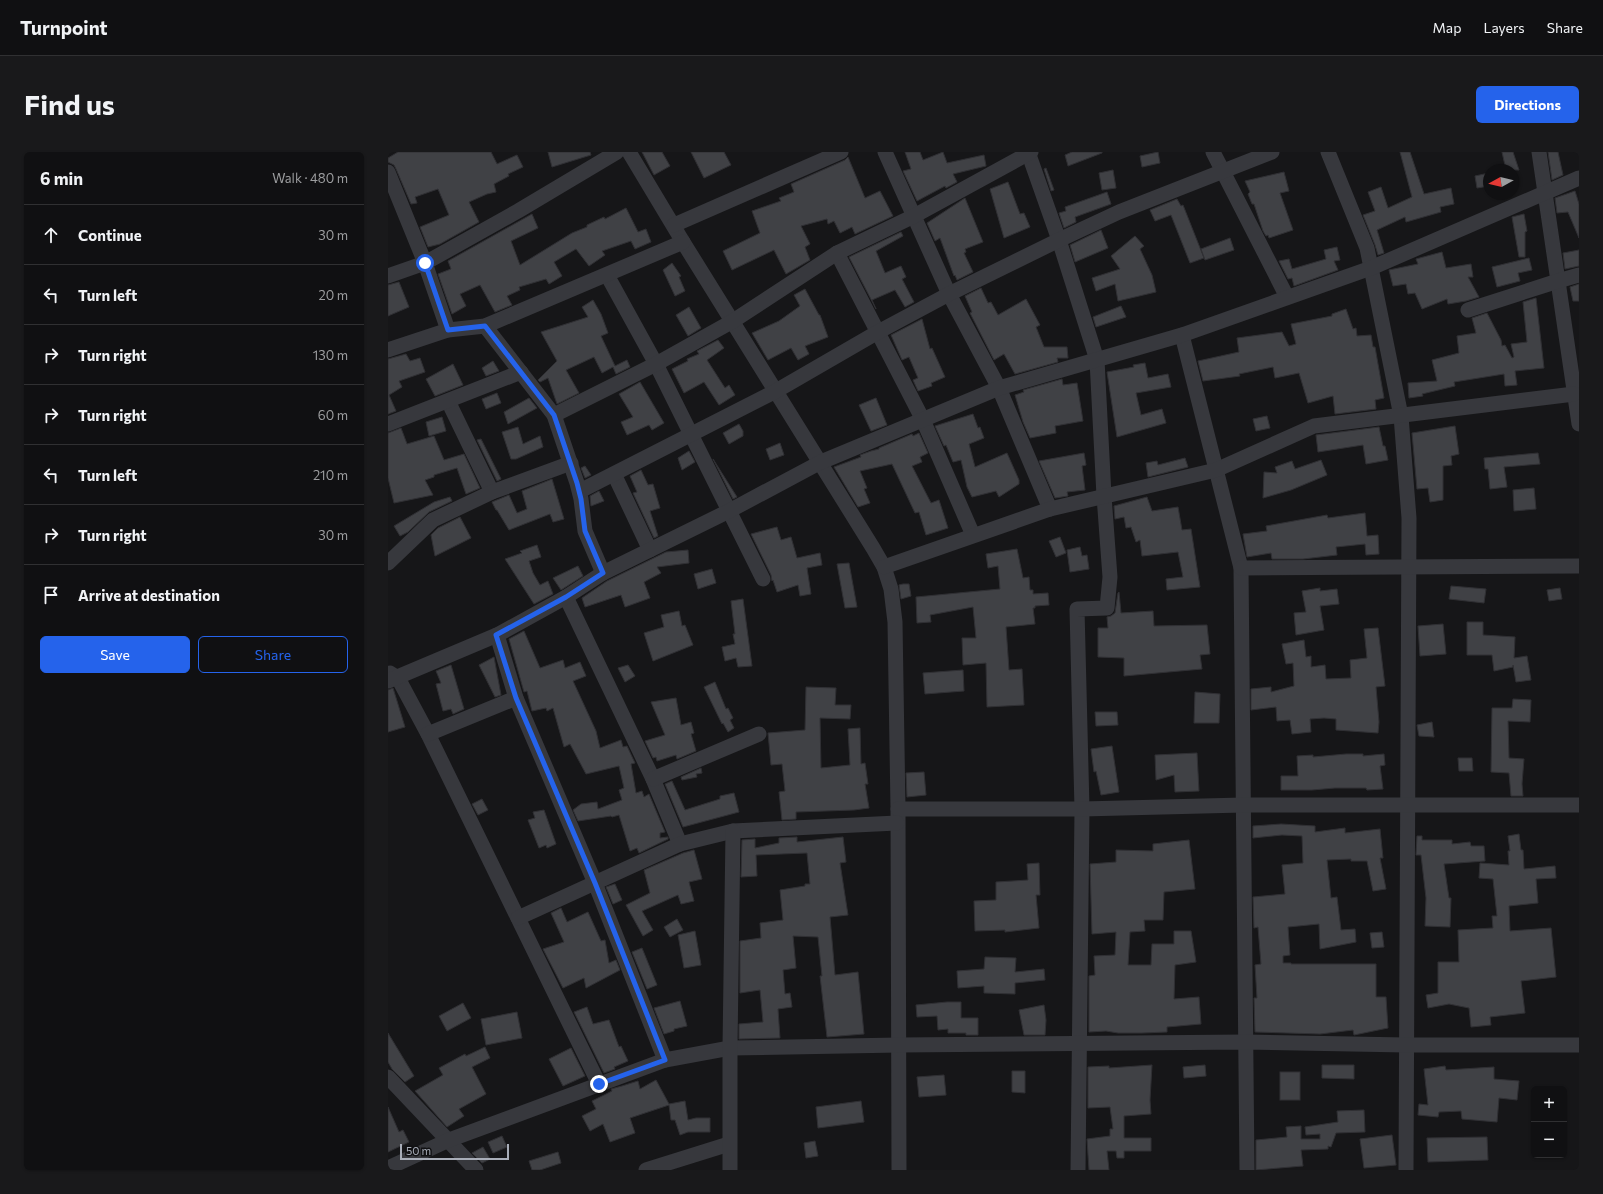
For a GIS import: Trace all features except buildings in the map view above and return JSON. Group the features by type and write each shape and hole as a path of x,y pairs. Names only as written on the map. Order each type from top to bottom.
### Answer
{"street":[{"path":"388,276 425,263 518,211 616,152"},
{"path":"629,152 884,567 891,589 895,622 898,816 899,1170"},
{"path":"674,225 841,152"},
{"path":"885,152 949,294 999,388 1050,509"},
{"path":"554,415 656,364 733,320 837,253 914,216 1029,152 1097,360 1110,577 1107,608 1077,609 1082,809 1078,1170"},
{"path":"1213,152 1287,297"},
{"path":"580,491 776,391 878,332 949,294 1059,240 1119,212 1272,152"},
{"path":"1328,152 1367,248 1400,416 1409,518 1406,1170"},
{"path":"1539,152 1579,424"},
{"path":"388,172 425,263 448,330"},
{"path":"599,1084 428,734 391,677 496,635 566,597 603,573 729,511 820,462 999,388 1182,335 1371,268 1579,178"},
{"path":"388,350 448,330 485,326 606,276 683,242"},
{"path":"837,253 923,420 973,535"},
{"path":"1468,310 1579,275"},
{"path":"606,276 656,364 763,579"},
{"path":"485,326 554,415 580,491 585,531 603,573"},
{"path":"1182,335 1241,568 1247,1170"},
{"path":"388,424 521,372"},
{"path":"884,567 1050,509 1216,470 1314,426 1574,394"},
{"path":"448,401 492,492"},
{"path":"388,563 433,520 492,492 571,463"},
{"path":"614,474 650,550"},
{"path":"1241,568 1579,566"},
{"path":"566,597 653,779 680,844"},
{"path":"496,635 516,698 595,883 665,1060"},
{"path":"428,734 516,698"},
{"path":"653,779 759,734"},
{"path":"518,918 680,844 733,831 898,816 1082,809 1243,805 1579,805"},
{"path":"730,1170 729,1144 733,831"},
{"path":"388,1168 449,1140 665,1060 730,1048 1246,1042 1406,1045 1579,1045"},
{"path":"388,1076 476,1170"},
{"path":"646,1170 729,1144"}],"route":[{"path":"425,263 448,330 485,326 554,415 577,483 581,499 585,531 603,573 566,597 496,635 516,698 595,883 665,1060 599,1084"}]}
